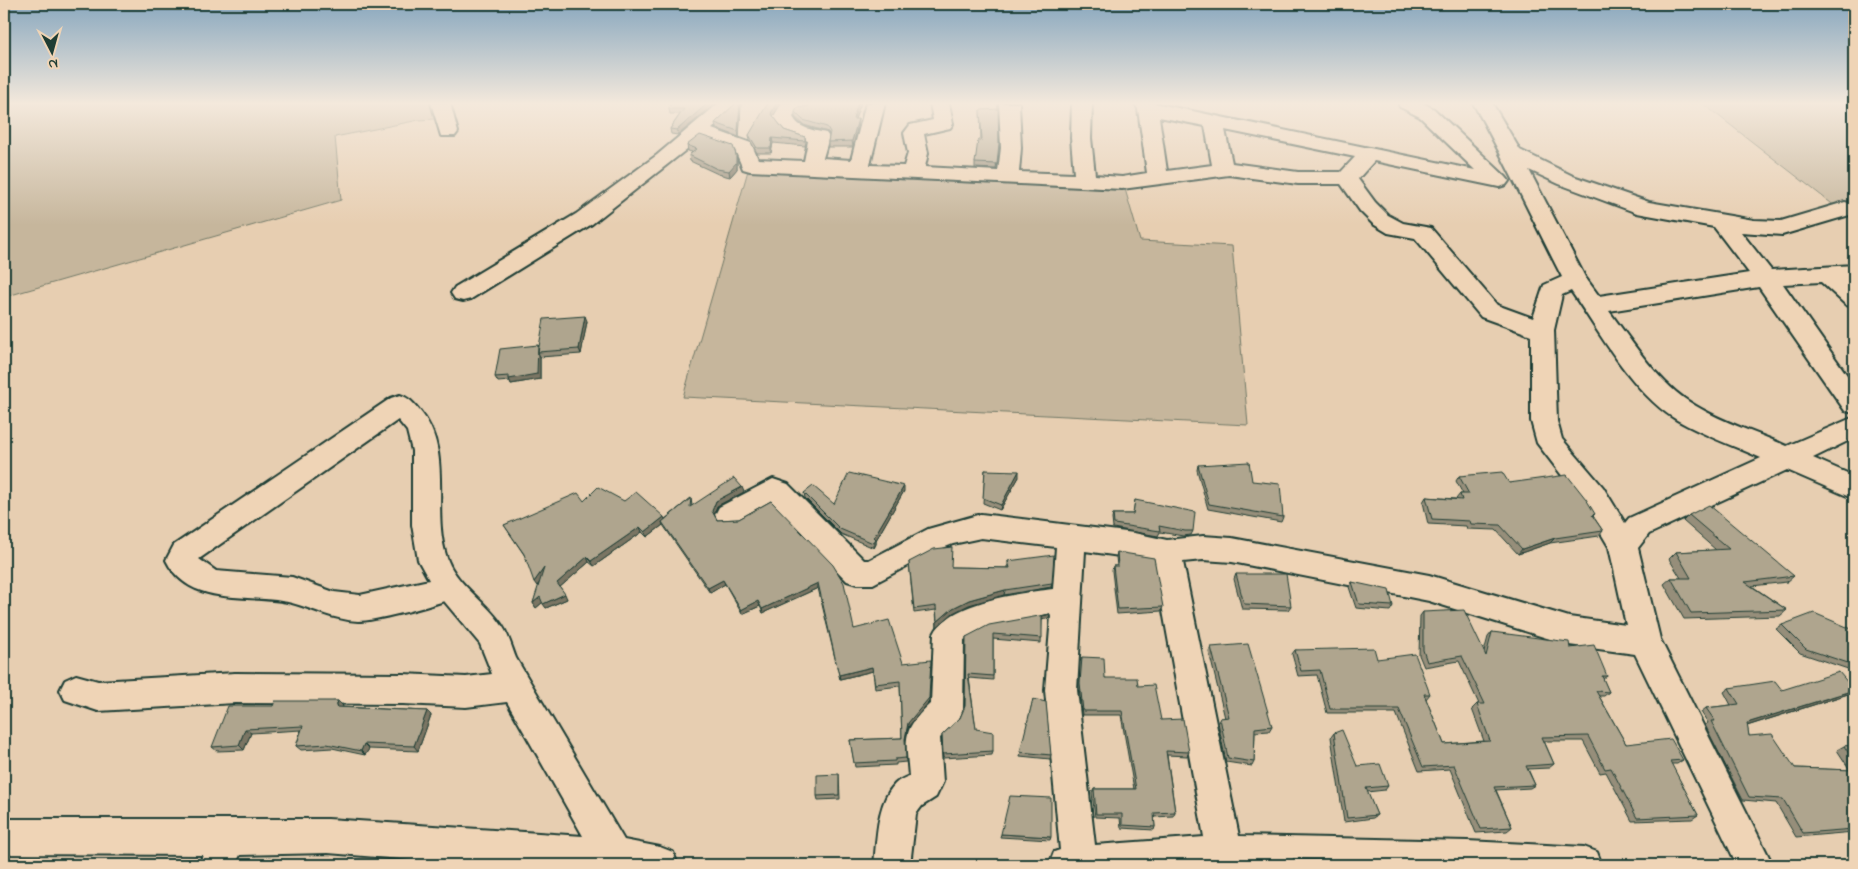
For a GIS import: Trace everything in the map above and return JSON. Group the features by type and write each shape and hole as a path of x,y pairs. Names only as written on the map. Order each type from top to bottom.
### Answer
{"street":[{"path":"463,293 584,219 683,144"},
{"path":"739,144 744,147 750,165 1122,183 1223,170 1298,178 1347,178 1369,154"},
{"path":"817,144 813,156 814,164 850,166 858,171"},
{"path":"858,171 865,144"},
{"path":"912,172 918,153 916,144"},
{"path":"1008,178 1011,144"},
{"path":"1082,144 1085,182"},
{"path":"1152,144 1158,179"},
{"path":"1218,144 1223,170"},
{"path":"1317,144 1499,181"},
{"path":"1459,144 1499,181 1544,219"},
{"path":"1506,144 1524,184 1575,280 1595,305 1609,330 1632,360 1674,406 1686,414 1854,488"},
{"path":"1512,154 1566,180 1645,208 1721,221 1766,228 1782,228 1845,209"},
{"path":"1347,178 1372,212 1385,222 1404,231 1423,233 1490,311 1542,330"},
{"path":"1721,221 1783,301 1854,404"},
{"path":"1595,305 1764,278 1816,273 1827,275 1854,272"},
{"path":"1827,275 1854,299"},
{"path":"1575,280 1552,291 1542,330 1544,347 1544,422 1550,443 1593,494 1623,545 1645,641 1755,865"},
{"path":"448,585 434,592 360,608 334,605 292,590 213,584 198,576 180,560 184,554 400,405 419,428 425,452 426,525 432,560 448,585 492,636 504,666 613,856"},
{"path":"1623,545 1639,526 1854,427"},
{"path":"729,515 773,490 778,492 858,572 866,574 873,572 929,540 960,529 981,526 1134,545 1167,552 1203,548 1241,551 1429,588 1569,631 1645,641"},
{"path":"1071,538 1061,690 1073,864 1130,863 1225,853 1584,865"},
{"path":"1167,552 1225,853"},
{"path":"892,865 897,817 903,801 908,795 924,786 926,782 923,743 925,730 947,710 949,634 976,620 1005,611 1032,604 1066,601"},
{"path":"76,690 98,696 107,696 236,688 403,688 466,692 516,686"},
{"path":"4,837 223,852 328,836 446,846 613,856 660,865"}],"shaded area":[{"path":"4,144 336,144 341,200 4,297"},
{"path":"1754,144 1854,144 1854,221"},
{"path":"749,167 1125,189 1140,241 1232,246 1248,425 683,397"}],"building":[{"path":"726,144 733,146 736,163 729,171 717,169 689,155 697,149 687,145"},
{"path":"754,144 771,144 771,148 757,148"},
{"path":"978,144 999,144 997,164 975,163"},
{"path":"585,316 579,349 538,352 544,319"},
{"path":"538,345 537,374 509,379 509,376 495,377 500,349"},
{"path":"1249,462 1252,481 1280,484 1283,517 1209,504 1198,465"},
{"path":"985,470 1019,471 1001,505 983,498"},
{"path":"1502,472 1509,483 1567,475 1586,499 1595,514 1592,515 1603,531 1555,538 1522,549 1500,525 1471,524 1470,521 1432,519 1426,497 1462,500 1460,494 1469,494 1459,476"},
{"path":"849,473 904,486 874,537 876,539 873,543 840,529 804,493 813,486 834,504"},
{"path":"734,478 742,487 716,501 712,511 717,520 739,519 771,501 833,565 844,583 854,629 889,620 903,663 931,660 929,698 908,723 905,739 906,758 895,759 895,761 854,763 850,740 902,738 900,681 875,684 872,667 839,675 818,583 762,609 758,601 741,610 723,580 708,588 662,522 691,498 690,507"},
{"path":"598,487 624,501 636,492 664,517 645,532 640,527 591,561 587,557 557,583 565,594 543,604 540,597 533,603 544,568 534,582 524,554 504,525 578,493 584,501"},
{"path":"1135,500 1195,512 1193,531 1159,526 1160,531 1114,524 1113,514 1133,514"},
{"path":"1709,505 1794,576 1745,582 1787,610 1691,613 1671,578 1691,578 1676,552 1729,549 1689,515"},
{"path":"952,547 951,567 1010,568 1008,561 1054,555 1052,583 1005,590 969,600 953,608 937,622 936,606 914,609 909,562 934,549"},
{"path":"1117,552 1154,558 1163,607 1118,609 1113,566 1118,566"},
{"path":"1236,574 1286,574 1291,606 1244,604"},
{"path":"1352,582 1389,590 1393,606 1359,604"},
{"path":"1464,610 1486,656 1492,632 1569,642 1570,648 1594,645 1607,676 1602,676 1609,692 1596,691 1626,744 1671,739 1683,760 1670,761 1698,815 1637,818 1611,768 1605,769 1588,736 1542,737 1554,764 1526,766 1535,785 1494,787 1512,827 1481,829 1454,765 1423,767 1399,709 1330,709 1320,670 1301,671 1295,650 1374,648 1377,659 1415,654 1430,694 1424,694 1444,744 1490,741 1477,704 1485,704 1462,656 1427,662 1423,650 1423,612"},
{"path":"1814,613 1854,630 1854,665 1806,649 1782,625"},
{"path":"1050,614 1042,616 1042,638 993,634 993,676 968,674 976,729 993,732 993,751 943,754 942,735 960,718 965,706 966,637 989,625"},
{"path":"1248,644 1272,726 1255,728 1254,762 1228,758 1220,718 1229,717 1211,647"},
{"path":"1082,657 1104,658 1105,678 1137,678 1138,686 1154,685 1161,720 1183,719 1189,752 1166,751 1175,812 1154,813 1155,827 1122,825 1122,814 1096,814 1094,789 1136,789 1122,711 1083,711 1080,683"},
{"path":"1839,672 1854,690 1747,723 1749,736 1772,734 1795,768 1854,770 1854,791 1850,792 1854,799 1854,829 1803,833 1783,799 1749,797 1711,721 1715,721 1706,708 1739,704 1729,688 1775,681 1782,690"},
{"path":"1033,699 1046,702 1051,755 1020,752"},
{"path":"275,701 338,701 336,707 427,711 414,746 364,744 361,751 327,744 296,746 303,726 245,729 239,745 212,747 228,706 273,706"},
{"path":"1342,730 1357,766 1380,764 1388,786 1366,788 1377,815 1347,818 1334,733"},
{"path":"1854,745 1854,761 1844,746"},
{"path":"839,774 839,795 817,796 817,775"},
{"path":"1010,796 1051,798 1051,837 1001,834"},
{"path":"1293,859 1334,860 1334,865 1295,865"}]}
